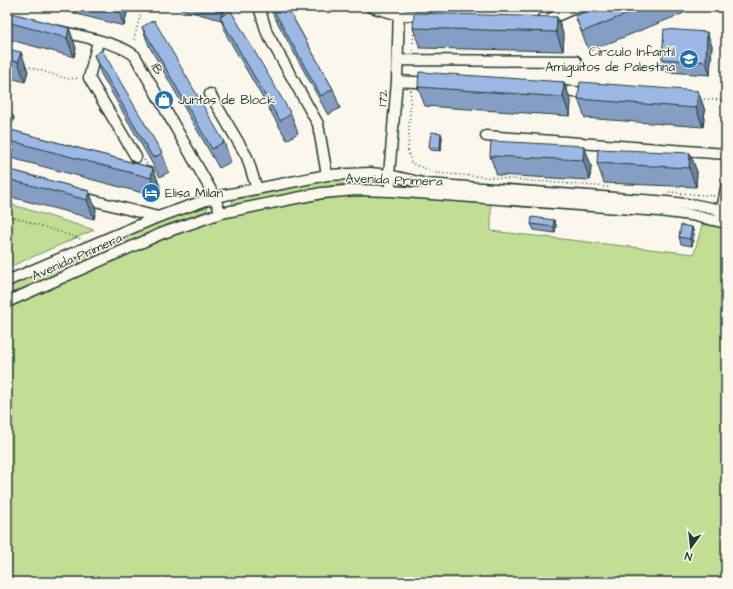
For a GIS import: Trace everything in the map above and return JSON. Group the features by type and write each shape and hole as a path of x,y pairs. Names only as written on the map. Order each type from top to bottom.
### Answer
{"street":[{"path":"259,7 267,33 318,124 327,175"},
{"path":"371,7 399,11 414,16 437,16"},
{"path":"535,19 550,19 577,7"},
{"name":"172","path":"391,191 389,176 397,81 399,11"},
{"path":"53,29 98,41 130,52"},
{"path":"98,41 89,78 136,157"},
{"name":"1B","path":"130,52 135,56 215,197 221,213"},
{"path":"398,60 576,60"},
{"path":"397,81 443,84"},
{"path":"545,90 600,94"},
{"path":"210,94 247,157 258,189"},
{"path":"486,136 726,154"},
{"name":"Avenida Primera","path":"7,281 158,217 215,197 327,175 370,173 427,184 656,201 696,205 725,211"},
{"name":"Avenida Primera","path":"7,302 163,233 221,213 322,193 356,190 391,191 658,211 723,222"},
{"path":"723,222 726,192"},
{"path":"68,194 158,217"}],"path":[{"path":"130,52 142,10 132,7"},
{"path":"412,59 414,16"},
{"path":"412,82 408,152 411,163 436,173 608,187"},
{"path":"695,99 726,100"},
{"path":"663,191 726,192"},
{"path":"7,215 95,244"},
{"path":"7,314 10,322 7,351"}],"green space":[{"path":"335,179 371,179 376,181 329,186 234,205 232,203 233,200"},
{"path":"369,192 491,195 491,231 694,254 702,225 726,224 726,582 7,582 7,305 190,224 273,207"},
{"path":"10,204 94,230 7,268 7,206"},
{"path":"207,206 207,210 203,212 158,228 117,248 7,295 7,286 156,223"}],"building":[{"path":"272,7 287,7 333,89 321,96"},
{"path":"599,7 644,7 582,32 575,16"},
{"path":"231,11 291,114 280,121 220,17"},
{"path":"7,12 69,28 67,38 7,22"},
{"path":"414,13 557,17 556,32 413,28"},
{"path":"154,20 224,142 212,149 142,27"},
{"path":"664,29 707,32 706,62 662,59"},
{"path":"7,49 21,52 18,62 7,60"},
{"path":"102,50 162,153 153,158 94,55"},
{"path":"419,72 564,82 563,97 418,87"},
{"path":"580,82 698,91 696,108 578,99"},
{"path":"7,129 153,168 151,178 7,140"},
{"path":"431,132 441,133 440,148 429,147"},
{"path":"491,141 584,146 583,160 490,156"},
{"path":"598,149 690,153 689,168 597,163"},
{"path":"7,169 89,191 87,200 7,179"},
{"path":"532,217 554,220 553,227 531,224"},
{"path":"681,225 692,227 690,239 679,237"}],"place":[{"name":"Círculo Infantil Amiguitos de Palestina","path":"689,59"},
{"name":"Juntas de Block","path":"164,100"},
{"name":"Elisa Milan","path":"151,193"}]}
